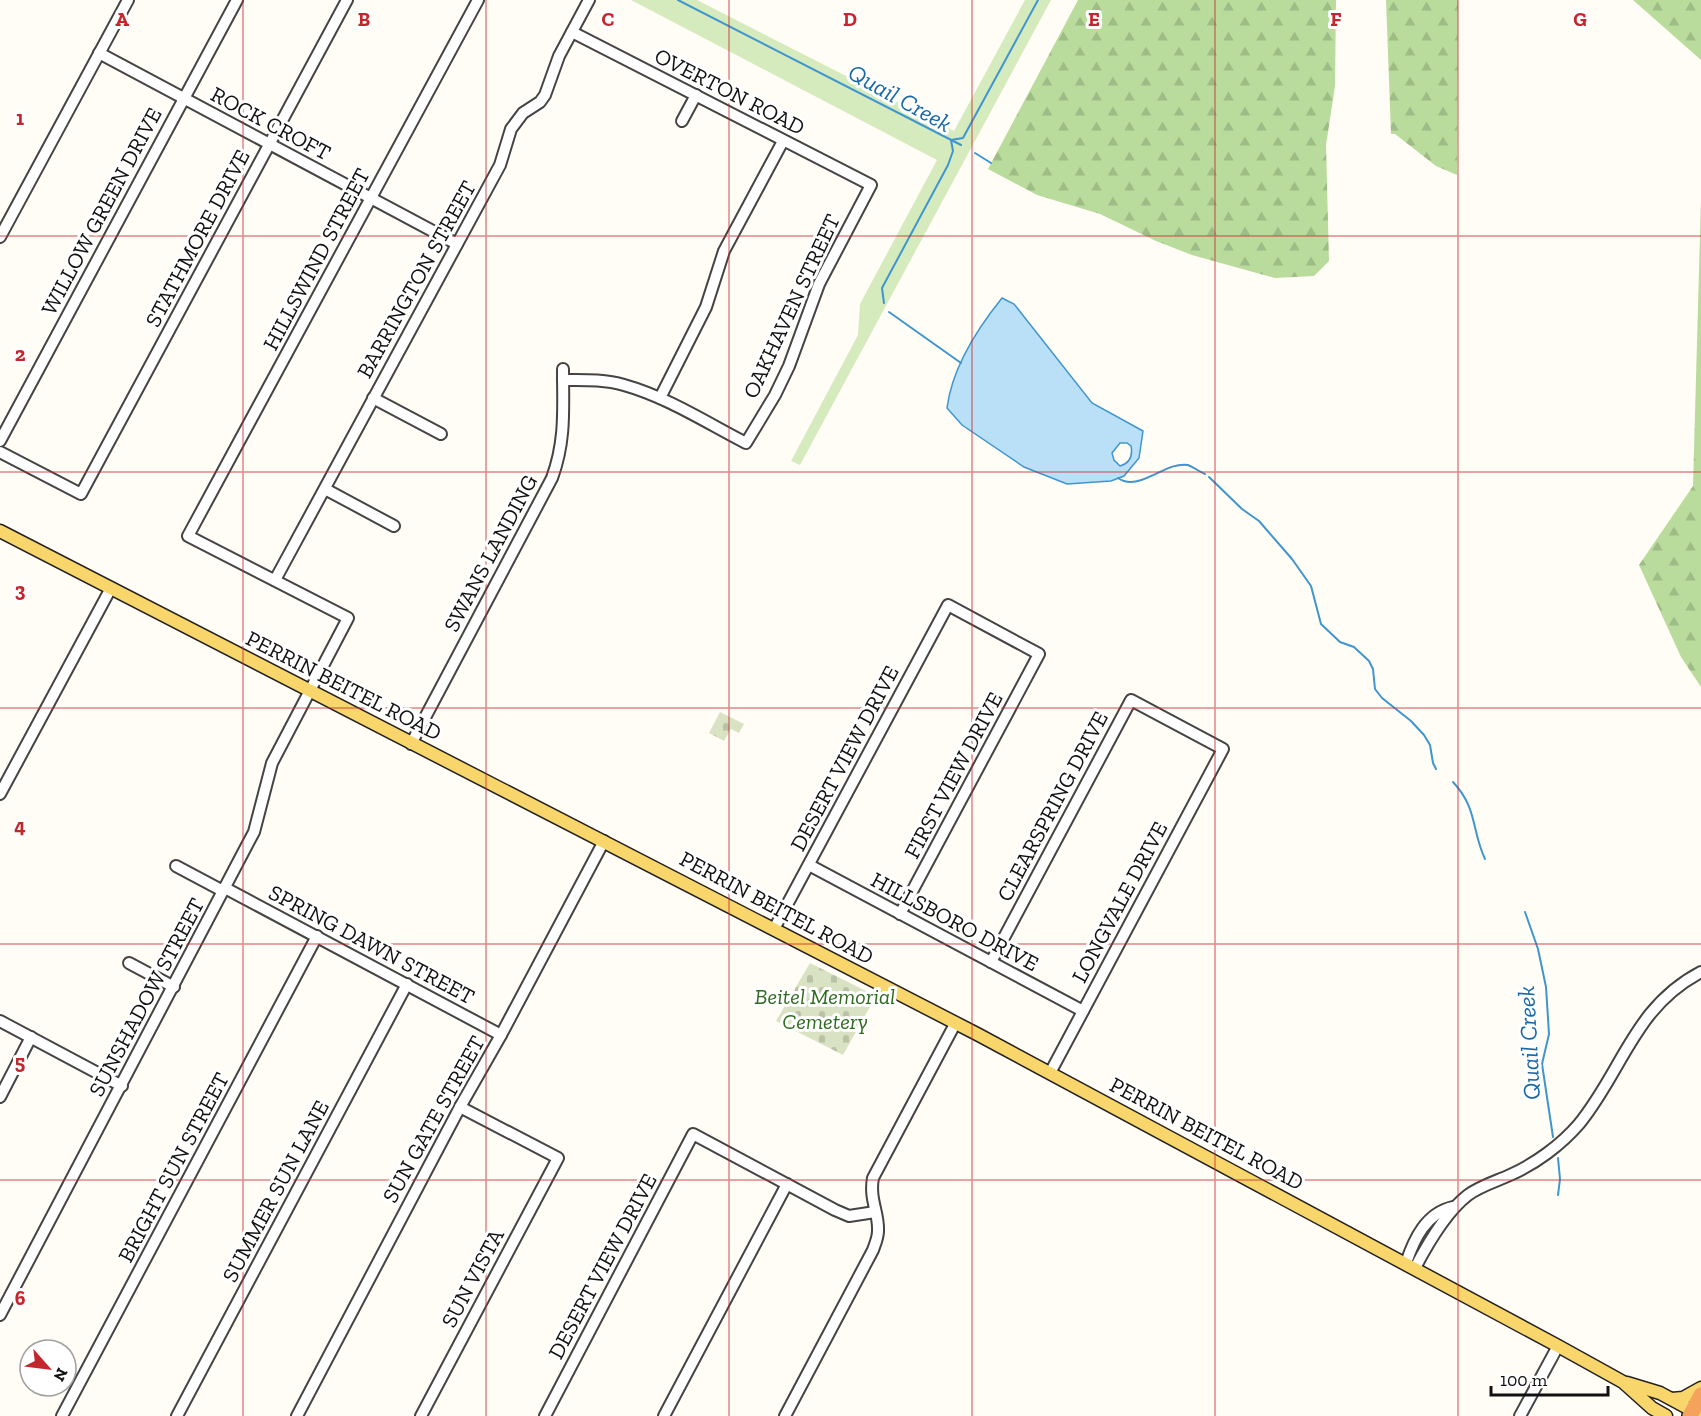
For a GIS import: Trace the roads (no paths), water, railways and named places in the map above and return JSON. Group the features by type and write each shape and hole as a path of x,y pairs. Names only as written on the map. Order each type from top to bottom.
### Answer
{"highway":[{"path":"1694,1414 1701,1395"}],"main road":[{"name":"PERRIN BEITEL ROAD","path":"0,531 955,1023 1623,1382 1660,1393 1694,1414"},
{"name":"PERRIN BEITEL ROAD","path":"1623,1382 1655,1412 1666,1416"},
{"path":"1672,1399 1683,1398 1701,1388"}],"street":[{"path":"0,237 128,0"},
{"name":"WILLOW GREEN DRIVE","path":"0,441 237,0"},
{"name":"STATHMORE DRIVE","path":"0,452 81,494 347,0"},
{"name":"HILLSWIND STREET","path":"275,580 188,536 478,0"},
{"name":"BARRINGTON STREET","path":"275,580 500,165 511,129 523,113 540,102 545,95 559,56 589,0"},
{"name":"OVERTON ROAD","path":"572,32 871,186"},
{"name":"ROCK CROFT","path":"99,53 457,244"},
{"path":"682,122 696,95"},
{"path":"660,398 706,307 724,251 783,141"},
{"name":"OAKHAVEN STREET","path":"660,398 746,443 784,376 819,284 871,186"},
{"name":"SWANS LANDING","path":"411,744 552,478 564,432 563,374 623,384 660,398"},
{"path":"373,398 441,434"},
{"path":"325,489 394,526"},
{"name":"SUNSHADOW STREET","path":"0,1315 254,832 272,763 348,618 275,580"},
{"path":"0,794 111,588"},
{"name":"DESERT VIEW DRIVE","path":"774,929 948,605 1039,654"},
{"name":"FIRST VIEW DRIVE","path":"900,914 1039,654"},
{"name":"CLEARSPRING DRIVE","path":"991,962 1131,700 1223,749"},
{"name":"LONGVALE DRIVE","path":"1050,1073 1223,749"},
{"name":"SUN GATE STREET","path":"297,1416 604,841"},
{"name":"HILLSBORO DRIVE","path":"808,865 1083,1011"},
{"name":"SPRING DAWN STREET","path":"176,866 317,936 501,1035"},
{"name":"BRIGHT SUN STREET","path":"62,1416 317,936"},
{"path":"129,963 174,987"},
{"path":"1410,1266 1411,1248 1435,1214 1453,1207 1471,1193 1530,1165 1547,1154 1579,1124 1606,1085 1634,1034 1656,1007 1684,981 1701,972"},
{"name":"SUMMER SUN LANE","path":"177,1416 407,984"},
{"path":"0,1021 122,1086"},
{"path":"785,1416 873,1250 878,1233 871,1188 877,1169 955,1023"},
{"path":"0,1096 31,1037"},
{"name":"SUN VISTA","path":"421,1416 558,1158 460,1107"},
{"name":"DESERT VIEW DRIVE","path":"544,1416 693,1134 787,1184"},
{"path":"664,1416 787,1184 849,1216 875,1212"},
{"path":"1520,1416 1558,1346"}],"water":[{"path":"1002,298 1014,304 1092,403 1143,431 1139,458 1124,476 1111,481 1067,484 1024,467 962,425 947,408 960,364 975,336","holes":["1120,443 1127,443 1131,446 1132,453 1128,461 1120,466 1114,460 1112,453"]}],"waterway":[{"name":"Quail Creek","path":"678,0 961,145"},
{"path":"951,140 963,138 1038,0"},
{"name":"Quail Creek","path":"884,303 882,288 948,165 953,151 951,140"},
{"path":"975,153 991,163"},
{"name":"Quail Creek","path":"889,312 961,363"},
{"name":"Quail Creek","path":"1118,478 1126,482 1135,482 1179,465 1188,465 1205,474"},
{"name":"Quail Creek","path":"1209,477 1242,509 1259,521 1292,559 1311,586 1321,624 1340,642 1354,647 1369,661 1373,669 1375,689 1424,735 1430,745 1436,769"},
{"name":"Quail Creek","path":"1453,782 1467,801 1485,859"},
{"name":"Quail Creek","path":"1525,912 1538,949 1546,987 1549,1034 1542,1064 1553,1137"},
{"name":"Quail Creek","path":"1558,1158 1560,1179 1558,1195"}],"park label":[{"name":"Beitel Memorial Cemetery","path":"825,1008"}]}
